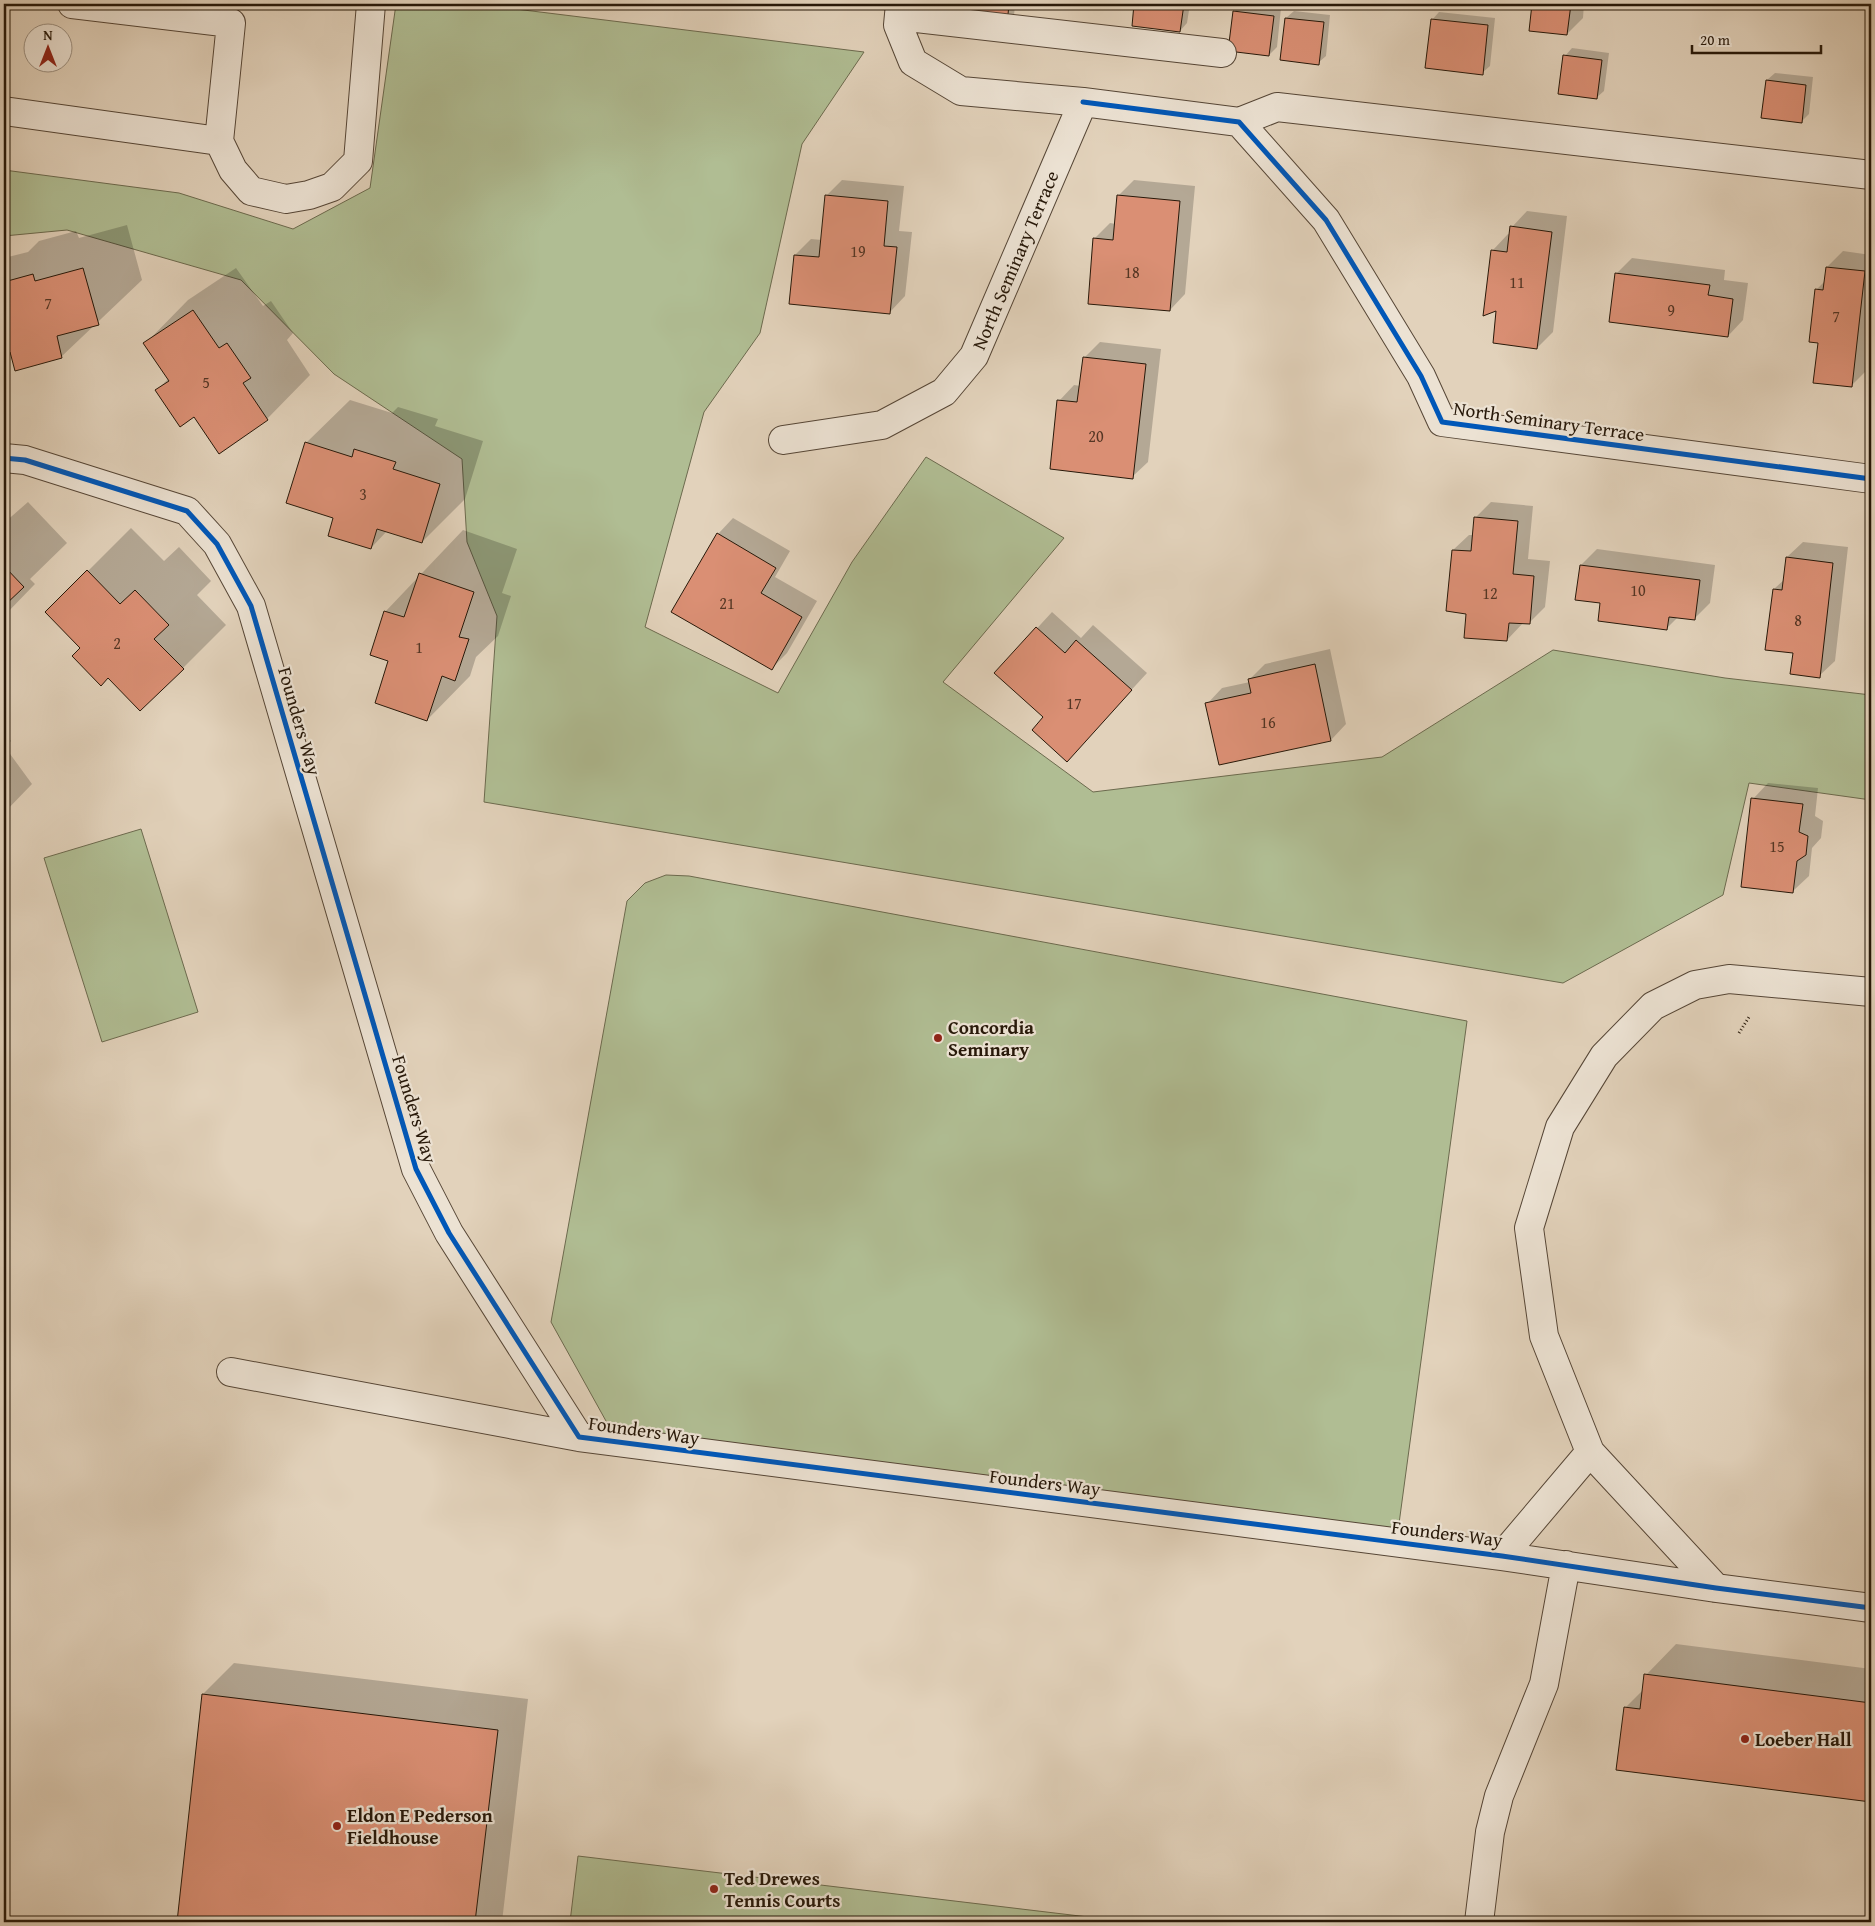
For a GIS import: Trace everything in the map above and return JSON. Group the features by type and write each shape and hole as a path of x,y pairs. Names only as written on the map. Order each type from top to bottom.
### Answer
{"street":[{"path":"72,4 231,23 219,141 233,170 251,190 286,199 309,196 332,187 358,161 371,4"},
{"path":"1222,53 899,15 914,62 962,91 1082,102 1239,122 1277,107 1871,175"},
{"name":"North Seminary Terrace","path":"783,440 882,425 944,392 974,356 1082,102"},
{"path":"4,111 219,141"},
{"name":"North Seminary Terrace","path":"1239,122 1326,220 1421,376 1442,422 1871,479"},
{"name":"Founders Way","path":"4,458 25,460 186,511 217,544 251,606 416,1169 449,1233 579,1438 1502,1556 1716,1588 1871,1608"},
{"path":"1716,1588 1590,1452 1544,1336 1529,1228 1560,1127 1604,1056 1653,1006 1695,985 1729,979 1871,992"},
{"path":"231,1372 579,1438"},
{"path":"1502,1556 1590,1452"},
{"path":"1479,1922 1490,1832 1499,1796 1544,1684 1566,1565"}],"green space":[{"path":"396,4 475,4 864,52 802,144 760,333 704,412 645,627 778,693 852,562 926,457 1064,538 943,682 1093,792 1382,757 1553,650 1725,678 1871,695 1871,800 1749,783 1723,895 1563,983 484,802 497,616 467,542 462,459 334,374 241,280 67,230 4,236 4,170 179,193 293,229 370,188"},
{"path":"141,829 198,1012 102,1042 44,858"},
{"path":"666,875 689,876 1467,1021 1398,1531 611,1430 551,1322 627,901 645,883"},
{"name":"Ted Drewes Tennis Courts","path":"578,1856 1130,1922 570,1922"}],"building":[{"path":"966,4 1009,4 1007,25 964,19"},
{"path":"1134,4 1184,4 1180,32 1132,26"},
{"path":"1532,4 1571,4 1567,35 1529,31"},
{"path":"1720,4 1754,4 1753,8"},
{"path":"1233,11 1274,16 1269,56 1228,51"},
{"path":"1285,18 1324,22 1319,65 1280,60"},
{"path":"1431,19 1488,25 1483,75 1425,68"},
{"path":"1563,55 1602,60 1597,99 1558,94"},
{"path":"1766,80 1806,85 1802,123 1761,118"},
{"path":"1871,95 1871,133 1866,132"},
{"path":"825,195 888,201 884,246 897,247 890,314 789,304 794,255 819,257"},
{"path":"1117,195 1180,201 1170,311 1088,304 1093,238 1113,240"},
{"path":"1510,226 1552,232 1537,349 1493,343 1496,311 1483,316 1491,250 1507,252"},
{"path":"1826,267 1865,271 1852,387 1813,383 1818,343 1809,342 1815,289 1823,290"},
{"path":"83,268 99,325 57,336 62,358 15,371 10,352 4,354 4,282 33,274 35,281"},
{"path":"1615,273 1710,285 1708,295 1733,299 1728,337 1609,322"},
{"path":"193,310 219,348 227,343 251,378 243,383 268,420 219,454 194,417 180,427 155,390 169,381 143,343"},
{"path":"1083,357 1146,364 1133,479 1050,469 1057,400 1077,402"},
{"path":"305,442 352,457 354,449 396,462 393,469 440,484 422,543 377,529 371,549 328,536 333,518 286,503"},
{"path":"1474,517 1518,521 1513,574 1534,576 1530,624 1509,623 1507,641 1464,638 1466,614 1446,611 1452,550 1471,551"},
{"path":"717,533 776,568 761,593 802,617 772,670 671,612"},
{"path":"1786,557 1833,563 1820,678 1790,674 1793,653 1765,650 1773,589 1782,590"},
{"path":"1580,565 1700,580 1695,620 1669,617 1667,630 1598,621 1600,603 1575,600"},
{"path":"4,566 24,587 4,606"},
{"path":"87,570 120,604 135,590 169,625 154,639 184,669 140,711 108,678 101,686 72,656 80,648 45,612"},
{"path":"419,573 474,592 459,637 469,639 455,681 442,676 427,721 375,703 388,661 370,655 384,611 404,617"},
{"path":"1036,627 1065,653 1076,640 1132,690 1067,762 1032,730 1043,717 994,673"},
{"path":"1315,664 1331,741 1219,765 1205,703 1251,693 1248,679"},
{"path":"1751,798 1803,804 1799,832 1808,836 1806,855 1797,861 1793,893 1741,887"},
{"name":"Loeber Hall","path":"1644,1674 1871,1703 1871,1802 1616,1770 1624,1707 1640,1709"},
{"name":"Eldon E Pederson Fieldhouse","path":"202,1694 498,1730 475,1922 177,1922"}],"cycle path":[{"path":"1083,102 1239,122 1326,220 1421,376 1442,422 1871,479"},
{"path":"4,458 25,460 187,511 217,544 251,606 416,1169 449,1233 579,1437 1502,1556 1716,1588 1871,1608"}],"place":[{"name":"Concordia Seminary","path":"938,1038"},
{"name":"Loeber Hall","path":"1745,1739"},
{"name":"Eldon E Pederson Fieldhouse","path":"337,1826"},
{"name":"Ted Drewes Tennis Courts","path":"714,1889"}]}
